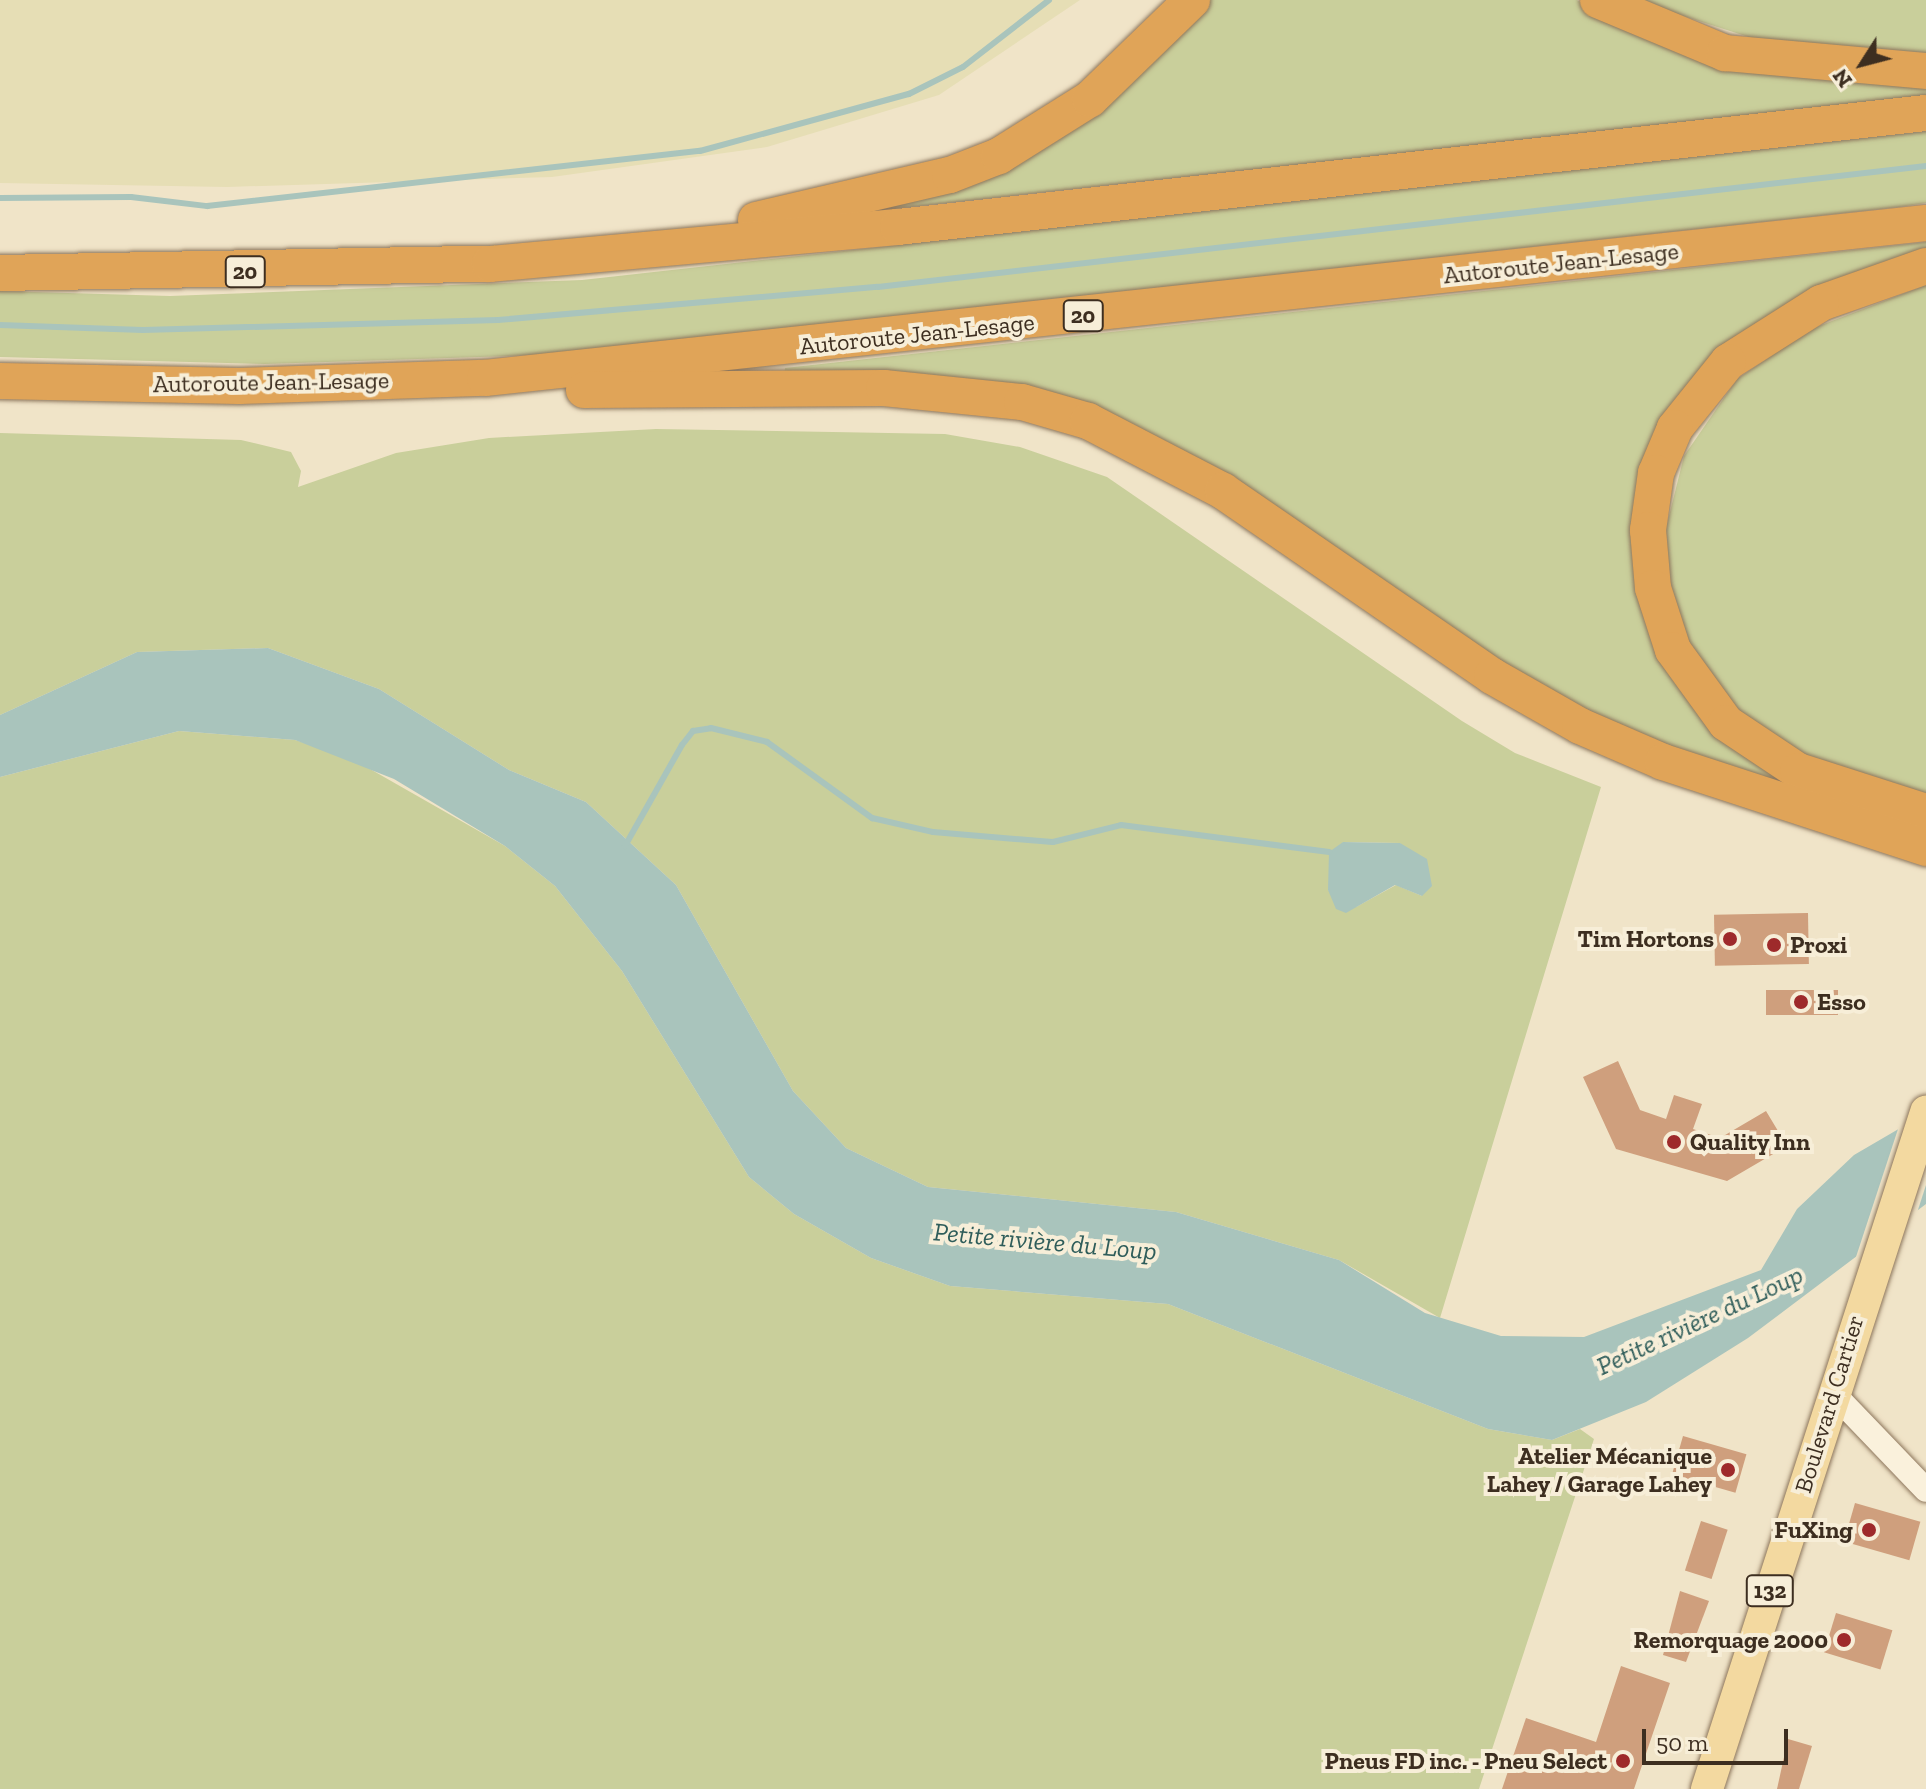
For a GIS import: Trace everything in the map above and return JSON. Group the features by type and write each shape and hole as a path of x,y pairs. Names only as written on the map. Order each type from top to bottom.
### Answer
{"highway":[{"path":"490,264 748,221 950,175 1013,149 1090,99 1192,0"},
{"path":"1598,0 1725,53 1926,71"},
{"name":"20","path":"0,273 490,264 898,227 1926,113"},
{"name":"Autoroute Jean-Lesage","path":"0,381 239,386 485,378 720,356 1926,223"},
{"path":"1926,266 1821,303 1728,362 1675,428 1656,473 1648,530 1653,588 1667,635 1686,674 1726,723 1798,771 1926,812"},
{"path":"239,386 399,392 884,388 1052,410 1115,430 1176,462 1492,676 1580,726 1678,767 1926,848"}],"main road":[{"name":"Boulevard Cartier","path":"1707,1789 1852,1329 1926,1112"}],"street":[{"path":"1833,1393 1926,1490"}],"shaded area":[{"path":"0,0 1080,0 939,95 767,147 552,177 227,187 0,183"}],"green space":[{"path":"1208,0 1577,0 1608,20 1926,80 1926,96 882,210 881,202 1109,105"},
{"path":"1633,0 1926,0 1926,53 1752,38"},
{"path":"1926,131 1926,203 1899,207 538,355 265,364 0,357 0,291 170,296 582,280"},
{"path":"1926,242 1926,253 1834,282 1653,451 1669,666 1893,812 1682,756 1518,676 1211,468 1103,412 784,375 785,368"},
{"path":"1926,285 1926,798 1814,761 1741,716 1692,650 1666,581 1663,540 1684,456 1737,379 1811,329"},
{"path":"656,429 945,434 1020,447 1107,477 1462,721 1515,753 1601,787 1440,1318 1339,1260 1176,1212 928,1187 846,1148 793,1091 676,885 586,802 509,770 379,689 268,648 137,652 0,715 0,433 241,440 291,452 301,471 298,487 396,453 489,438","holes":["1343,842 1400,843 1422,896 1396,885 1356,907 1328,890"]},
{"path":"179,731 295,740 349,757 505,846 555,886 622,971 749,1177 794,1214 871,1258 950,1286 1168,1304 1488,1429 1552,1440 1580,1429 1594,1439 1479,1789 0,1789 0,777"}],"water":[{"name":"Petite rivière du Loup","path":"268,648 379,689 509,770 586,802 676,885 793,1091 846,1148 928,1187 1176,1212 1339,1260 1425,1313 1501,1336 1584,1337 1761,1270 1797,1209 1854,1155 1926,1113 1926,1204 1748,1338 1646,1402 1552,1440 1488,1429 1168,1304 950,1286 871,1258 794,1214 749,1177 622,971 555,886 505,846 394,779 295,740 179,731 0,777 0,715 137,652"},
{"path":"1343,842 1400,843 1427,859 1432,886 1422,896 1395,885 1346,913 1336,909 1328,890 1329,852"}],"pier":[{"path":"1926,1109 1926,1185 1916,1216 1855,1260 1900,1123"}],"building":[{"path":"1808,913 1809,964 1715,966 1714,915"},
{"path":"1766,990 1838,990 1838,1015 1766,1015"},
{"path":"1618,1061 1640,1110 1666,1119 1674,1095 1702,1104 1693,1129 1720,1138 1766,1111 1787,1146 1727,1181 1616,1149 1583,1077"},
{"path":"1683,1436 1746,1454 1735,1493 1672,1474"},
{"path":"1855,1503 1920,1522 1909,1560 1844,1541"},
{"path":"1701,1521 1728,1530 1712,1579 1685,1570"},
{"path":"1680,1591 1709,1601 1686,1662 1663,1655"},
{"path":"1836,1613 1892,1630 1880,1669 1824,1652"},
{"path":"1621,1666 1670,1683 1634,1789 1502,1789 1526,1718 1596,1742"},
{"path":"1788,1739 1812,1746 1799,1789 1777,1789"}],"waterway":[{"path":"0,198 131,197 207,206 700,151 909,94 963,67 1049,0"},
{"path":"0,325 143,330 498,320 878,287 1926,166"},
{"path":"625,846 682,745 693,731 711,728 767,742 872,818 933,832 1053,842 1121,825 1329,852"}],"place":[{"name":"Tim Hortons","path":"1730,939"},
{"name":"Proxi","path":"1774,945"},
{"name":"Esso","path":"1801,1002"},
{"name":"Quality Inn","path":"1674,1142"},
{"name":"Atelier Mécanique Lahey / Garage Lahey","path":"1728,1470"},
{"name":"FuXing","path":"1869,1530"},
{"name":"Remorquage 2000","path":"1844,1640"},
{"name":"Pneus FD inc. - Pneu Select","path":"1623,1761"}]}
